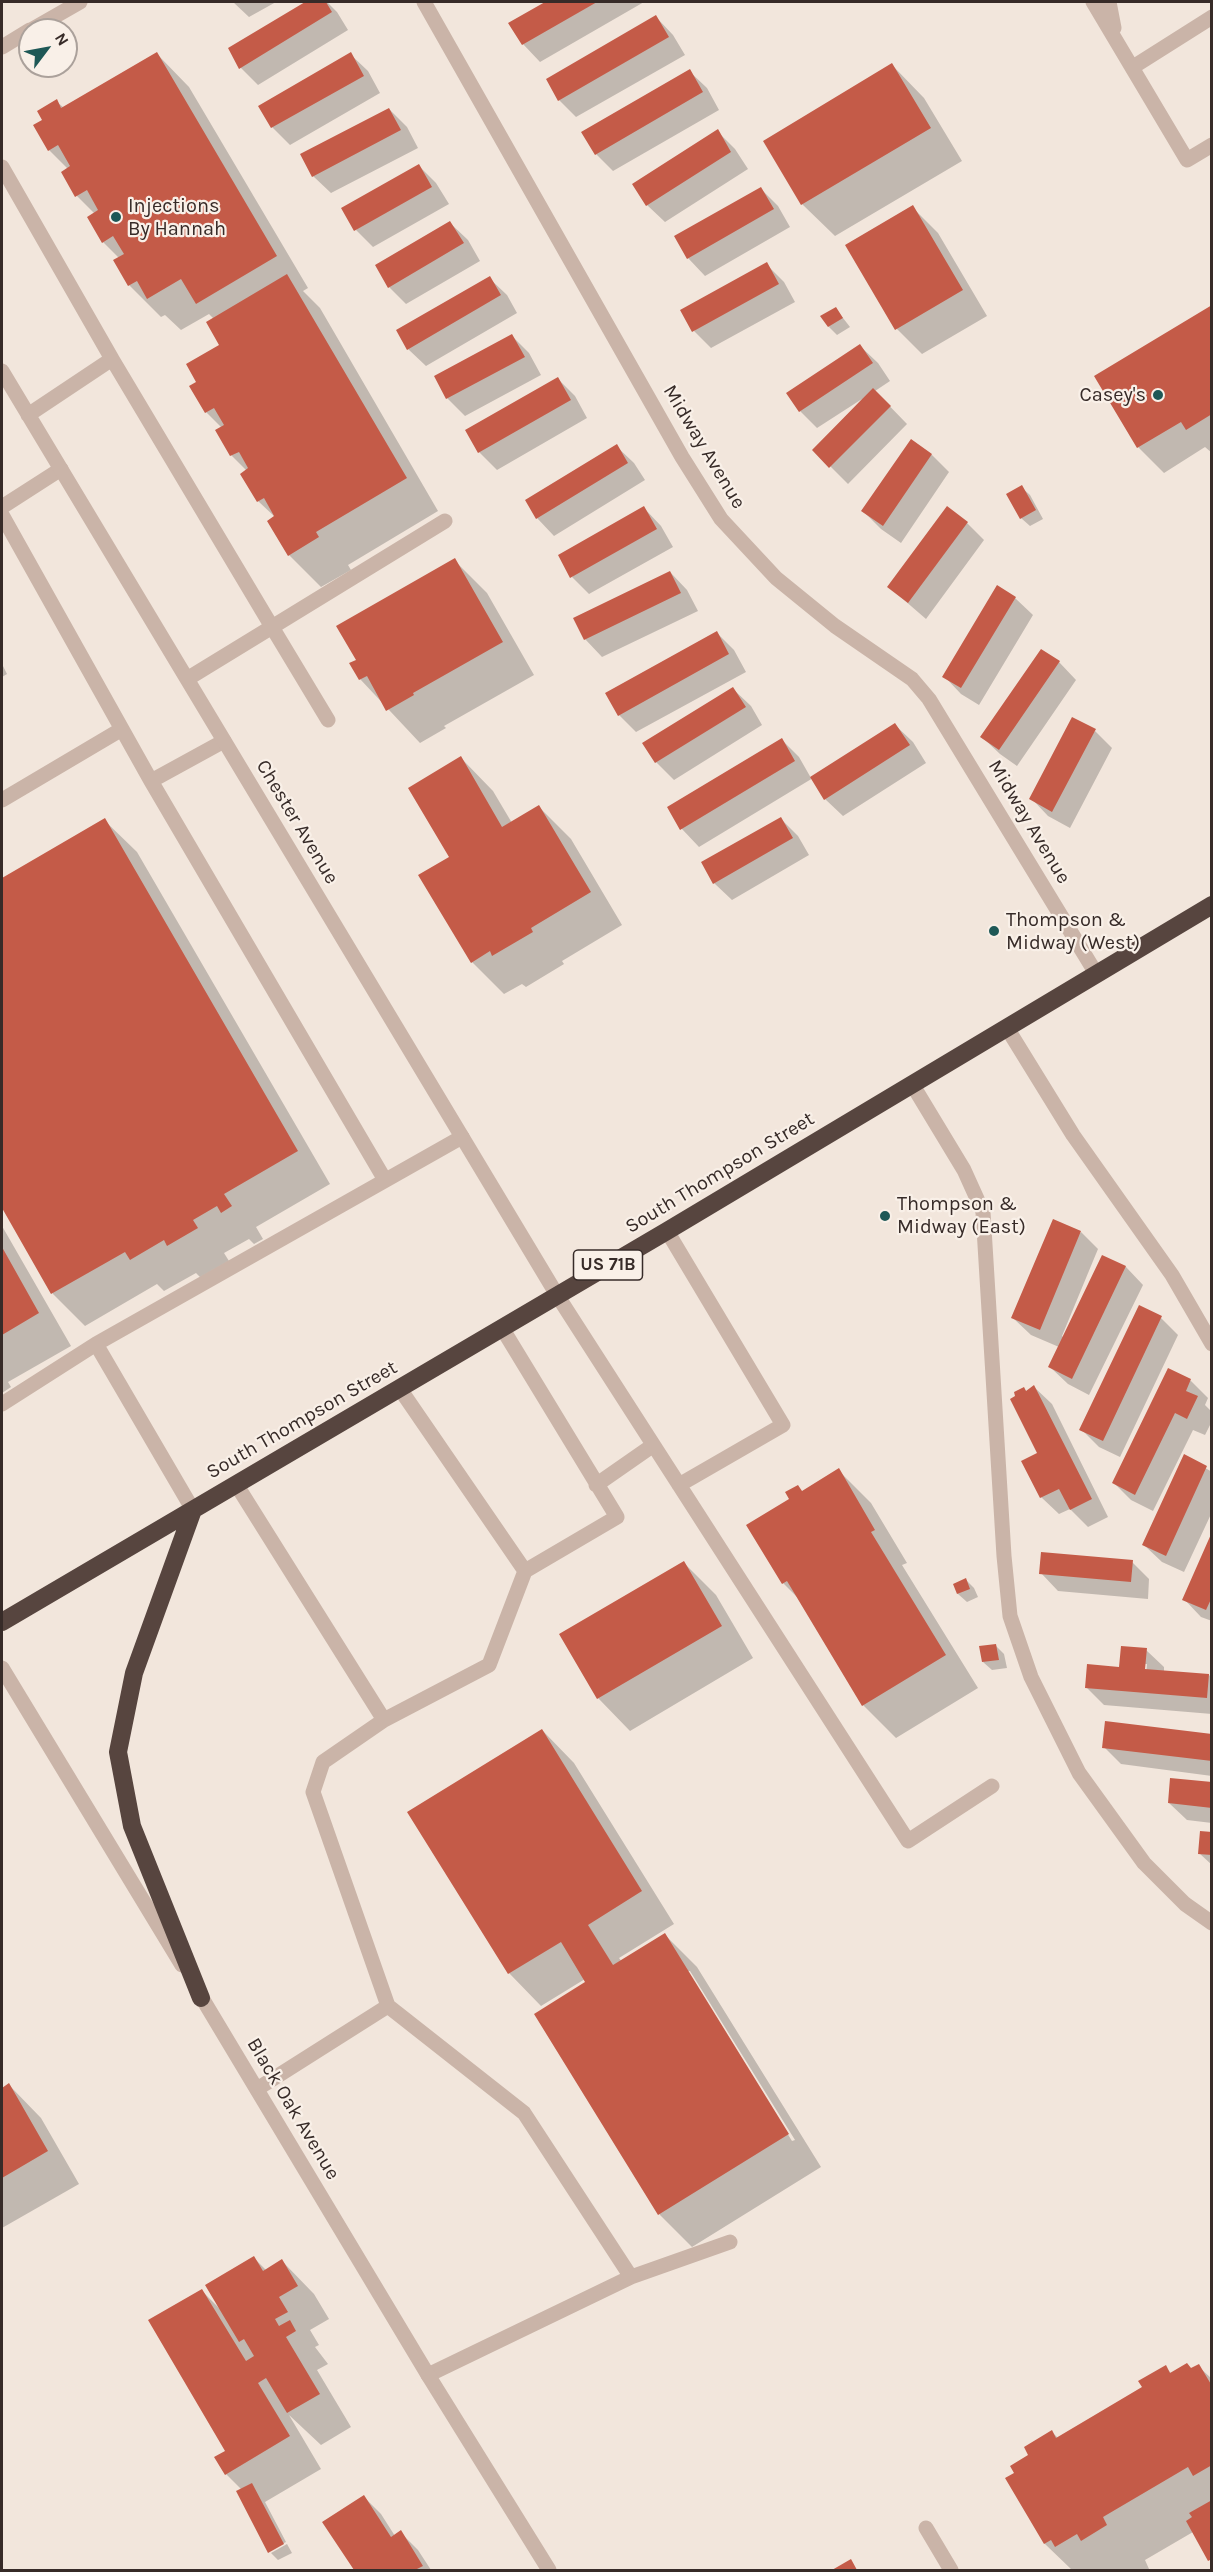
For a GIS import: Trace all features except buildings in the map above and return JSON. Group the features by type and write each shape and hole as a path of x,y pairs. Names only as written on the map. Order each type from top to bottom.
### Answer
{"highway":[{"name":"South Thompson Street","path":"2,1622 667,1231 1212,905"},
{"path":"193,1510 134,1673 118,1752 132,1826 201,1998"}],"street":[{"path":"51,18 80,2"},
{"name":"Midway Avenue","path":"424,2 682,457 721,519 776,578 835,626 912,679 929,699 1096,975"},
{"path":"1094,2 1187,160 1212,145"},
{"path":"1109,2 1116,38"},
{"path":"1133,67 1212,17"},
{"path":"2,47 18,37"},
{"path":"2,166 112,359 328,720"},
{"path":"28,414 112,359"},
{"name":"Chester Avenue","path":"2,371 557,1295 908,1841 992,1786"},
{"path":"2,507 61,469"},
{"path":"2,515 151,781 385,1180"},
{"path":"187,679 445,521"},
{"path":"2,800 122,729"},
{"path":"151,781 224,741"},
{"path":"1007,1028 1073,1135 1172,1275 1212,1344"},
{"path":"912,1084 964,1170 983,1212 1004,1556 1010,1616 1030,1677 1079,1773 1144,1863 1185,1904 1212,1923"},
{"path":"2,1404 96,1344 462,1137"},
{"path":"667,1231 783,1425 680,1485"},
{"path":"502,1328 617,1517 525,1571 489,1665 384,1720 323,1762 313,1792 388,2006 524,2113 631,2277"},
{"path":"96,1344 193,1510"},
{"path":"400,1389 525,1571"},
{"path":"596,1485 652,1446"},
{"path":"237,1484 384,1720"},
{"name":"Black Oak Avenue","path":"2,1668 428,2375 549,2571"},
{"path":"257,2089 388,2006"},
{"path":"428,2375 631,2277 730,2242"},
{"path":"926,2528 951,2571"}],"place":[{"name":"Injections By Hannah","path":"116,217"},
{"name":"Casey's","path":"1158,395"},
{"name":"Thompson & Midway (West)","path":"994,931"},
{"name":"Thompson & Midway (East)","path":"885,1216"}]}
